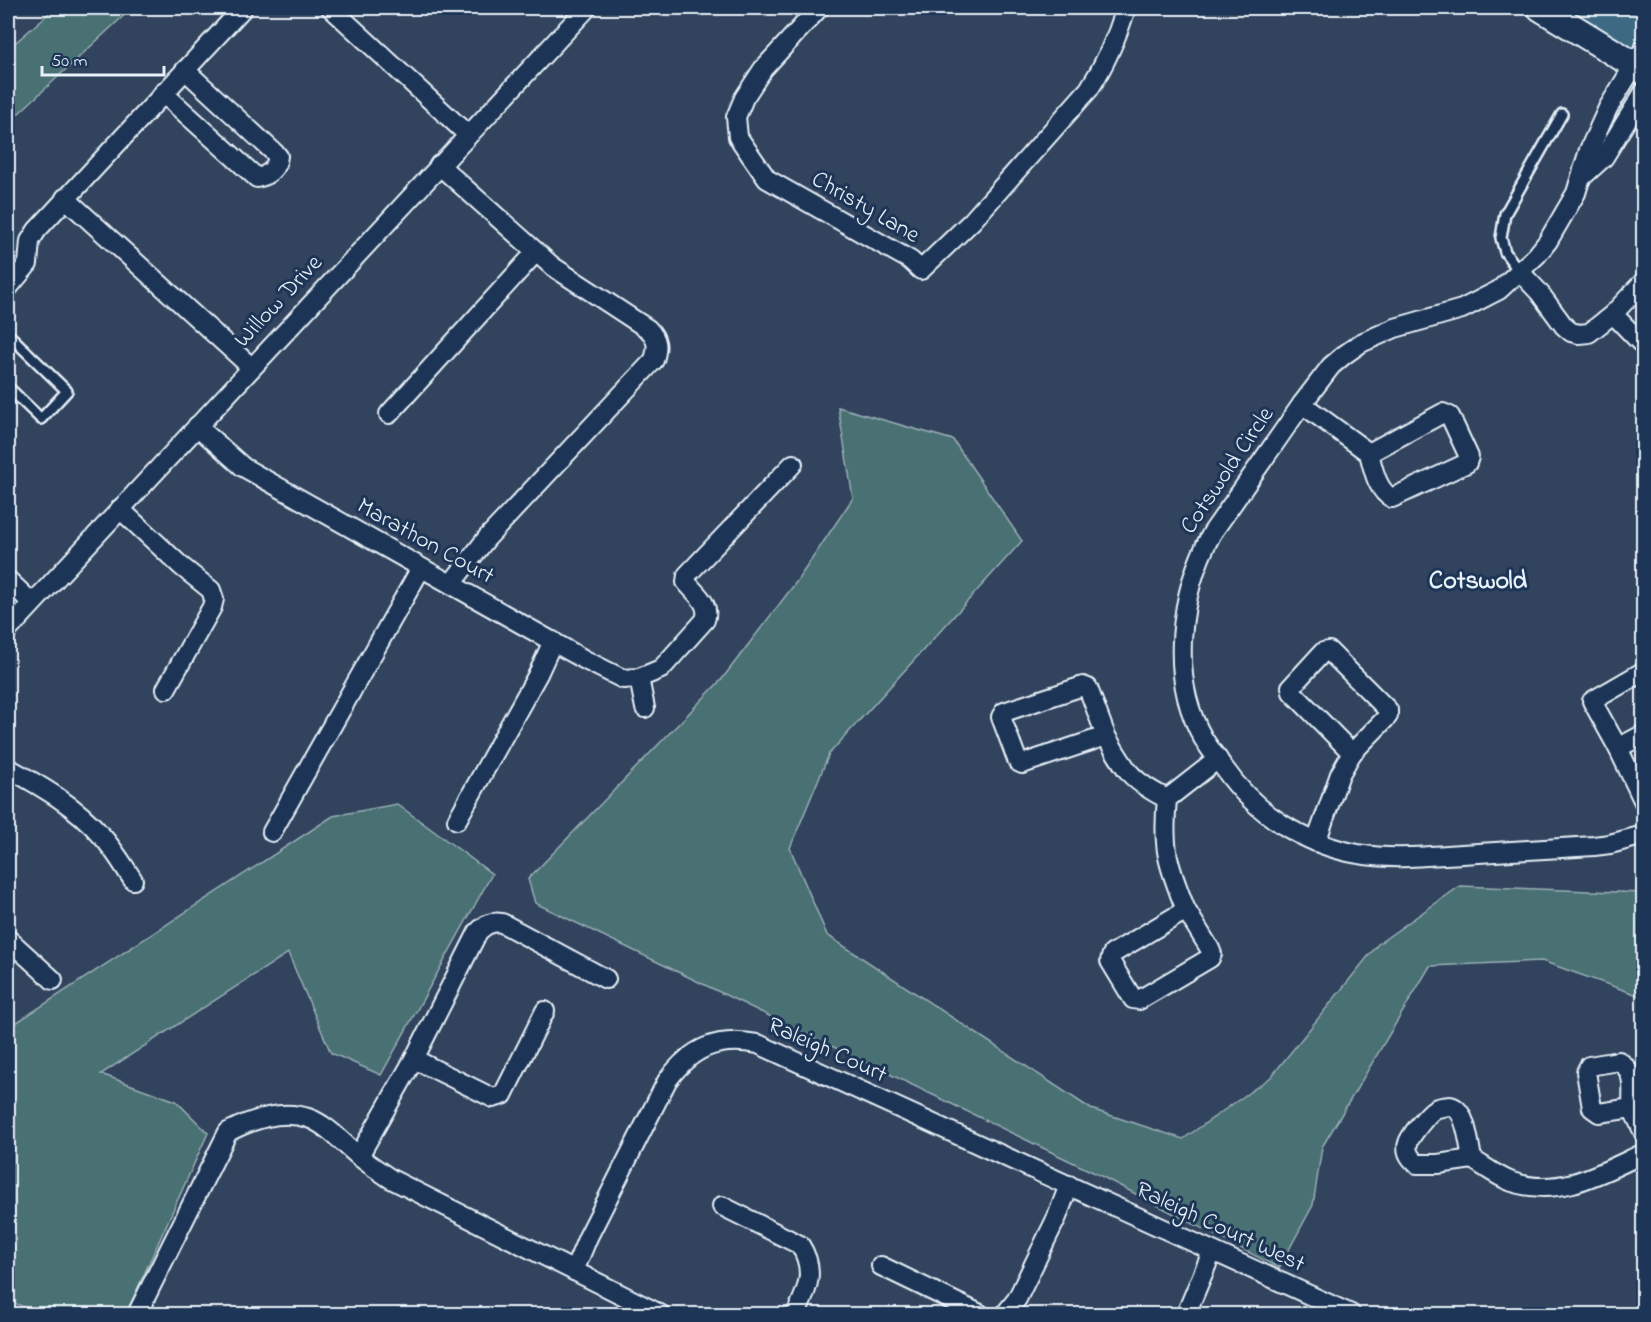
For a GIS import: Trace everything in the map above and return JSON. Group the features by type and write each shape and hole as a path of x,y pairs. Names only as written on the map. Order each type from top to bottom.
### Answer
{"street":[{"path":"8,288 27,264 30,241 37,230 243,8"},
{"path":"331,8 468,135"},
{"name":"Willow Drive","path":"8,630 587,8"},
{"name":"Christy Lane","path":"819,8 763,69 744,98 736,117 738,137 767,179 910,260 921,270 972,221 1089,89 1115,43 1126,8"},
{"path":"1541,8 1640,61"},
{"name":"Cotswold Circle","path":"1640,61 1608,108 1589,150 1576,194 1538,255 1499,290 1462,309 1395,327 1360,343 1331,366 1212,532 1197,563 1188,593 1182,638 1185,683 1198,727 1218,759 1237,787 1258,808 1285,826 1316,842 1355,853 1401,858 1594,846 1644,835"},
{"path":"163,93 257,178 265,177 278,164 278,156 185,70"},
{"name":"Cotswold Circle","path":"1582,177 1604,157 1644,92"},
{"path":"439,165 535,253 648,329 657,342 654,360 487,538 451,584"},
{"path":"65,198 251,368"},
{"path":"389,414 535,253"},
{"path":"1519,271 1539,292 1564,326 1579,334 1589,333 1613,314 1644,281"},
{"path":"1613,314 1644,346"},
{"path":"1302,404 1369,453 1375,474 1386,495 1392,498 1467,463 1469,457 1450,416 1443,413 1369,453"},
{"name":"Marathon Court","path":"197,426 243,467 612,674 623,679 639,678"},
{"path":"645,708 639,678 661,669 705,621 708,613 706,604 686,582 687,575 793,464"},
{"path":"120,509 181,566 211,590 214,599 212,607 166,690"},
{"path":"272,832 421,568"},
{"path":"8,580 32,603"},
{"path":"457,820 538,674 553,641"},
{"path":"1316,842 1340,774 1352,753 1388,716 1388,710 1329,651 1323,652 1291,687 1292,692 1352,753"},
{"path":"1644,671 1592,700 1644,802"},
{"path":"1106,736 1022,764 1018,762 1001,717 1004,712 1083,686 1088,688 1106,736 1125,770 1143,787 1167,799"},
{"path":"1618,748 1644,734"},
{"path":"1186,910 1112,954 1110,961 1133,999 1139,1000 1210,958 1212,954 1186,910 1169,867 1164,825 1167,799 1218,759"},
{"path":"8,768 89,823 113,849 133,880"},
{"path":"359,1156 414,1059 478,932 489,923 502,922 606,979"},
{"path":"8,939 53,980"},
{"path":"414,1059 493,1098 503,1095 545,1011"},
{"name":"Raleigh Court","path":"574,1271 588,1237 667,1082 684,1061 700,1049 716,1043 733,1041 758,1044 1069,1185"},
{"path":"1632,1107 1644,1133"},
{"path":"137,1314 228,1132 251,1120 291,1114 309,1118 323,1126 391,1179 660,1314"},
{"path":"1472,1159 1512,1181 1544,1188 1586,1180 1644,1154"},
{"path":"1005,1314 1017,1299 1058,1218 1069,1185"},
{"name":"Raleigh Court West","path":"1069,1185 1351,1314"},
{"path":"722,1206 800,1245 807,1256 810,1268 809,1282 796,1314"},
{"path":"1186,1314 1212,1252"},
{"path":"880,1266 980,1314"}],"lane":[{"path":"1519,271 1505,252 1501,238 1504,214 1562,114"},
{"path":"8,334 67,391 40,419 8,387"}],"green space":[{"path":"55,8 132,8 19,113 8,120 8,49"},
{"path":"838,407 953,440 1022,541 829,754 790,848 827,935 1091,1109 1183,1139 1271,1077 1378,944 1460,886 1643,893 1643,997 1542,961 1430,966 1322,1147 1313,1205 1279,1268 1099,1175 535,903 528,879 722,679 797,581 853,498"},
{"path":"397,804 492,874 381,1075 331,1053 288,953 101,1074 176,1101 208,1133 126,1314 39,1314 8,1300 8,1028 333,816"}],"water":[{"path":"1516,8 1643,8 1643,79"}],"district":[{"name":"Cotswold","path":"1478,582"}]}
